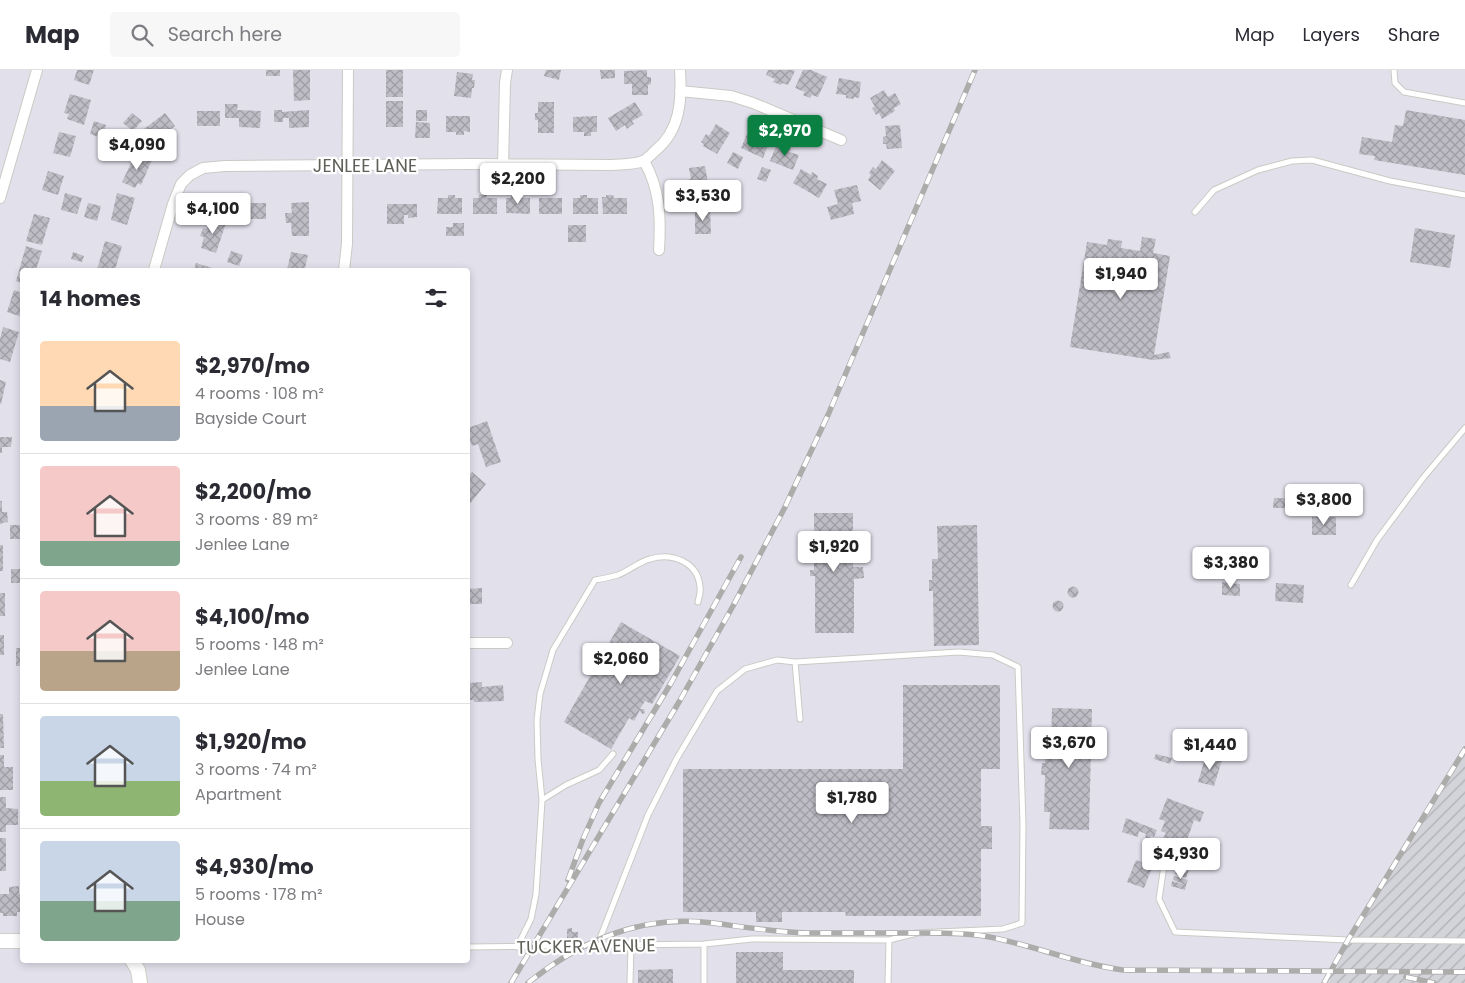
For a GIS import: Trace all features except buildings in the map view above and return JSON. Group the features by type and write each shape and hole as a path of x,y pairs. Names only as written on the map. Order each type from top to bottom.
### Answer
{"street":[{"path":"0,198 37,70"},
{"path":"344,268 347,244 348,70"},
{"path":"503,165 507,70"},
{"path":"658,250 660,214 658,200 652,175 644,161 667,139 678,117 680,70"},
{"path":"680,91 731,96 753,103 841,140"},
{"name":"JENLEE LANE","path":"155,268 177,191 190,175 203,168 225,166 612,166 644,161"},
{"path":"470,643 507,643"},
{"path":"0,941 20,941"},
{"path":"134,963 138,970 140,983"}],"lane":[{"path":"1394,70 1395,83 1404,92 1465,103"},
{"path":"1195,212 1214,190 1258,170 1292,161 1312,160 1390,181 1465,195"},
{"path":"1351,585 1377,540 1465,428"},
{"path":"517,947 534,909 542,800 538,759 538,720 540,694 553,650 595,580 618,575 649,559 665,556 691,565 698,576 701,589 698,602"},
{"name":"TUCKER AVENUE","path":"470,948 704,944 752,939 889,940 917,933 1003,929 1022,923 1023,824 1018,667 993,655 960,652 795,662"},
{"path":"597,946 648,815 677,758 717,691 744,669 777,660 795,662 800,719"},
{"path":"542,800 566,785 599,770 613,754"},
{"path":"1166,852 1160,899 1175,932 1348,940 1465,940"},
{"path":"888,983 889,940"},
{"path":"704,944 704,983"},
{"path":"630,983 631,945"}],"shaded area":[{"path":"1465,749 1465,983 1324,983 1348,940"}],"railway":[{"path":"511,983 679,702 733,606 784,509 828,415 975,70"},
{"path":"568,880 599,803 671,683 741,557"},
{"path":"1324,983 1348,940 1465,749"},
{"path":"528,983 569,954 614,934 638,927 687,921 806,933 946,933 984,936 1088,963 1123,970 1465,972"},
{"path":"1406,977 1434,983"}]}
